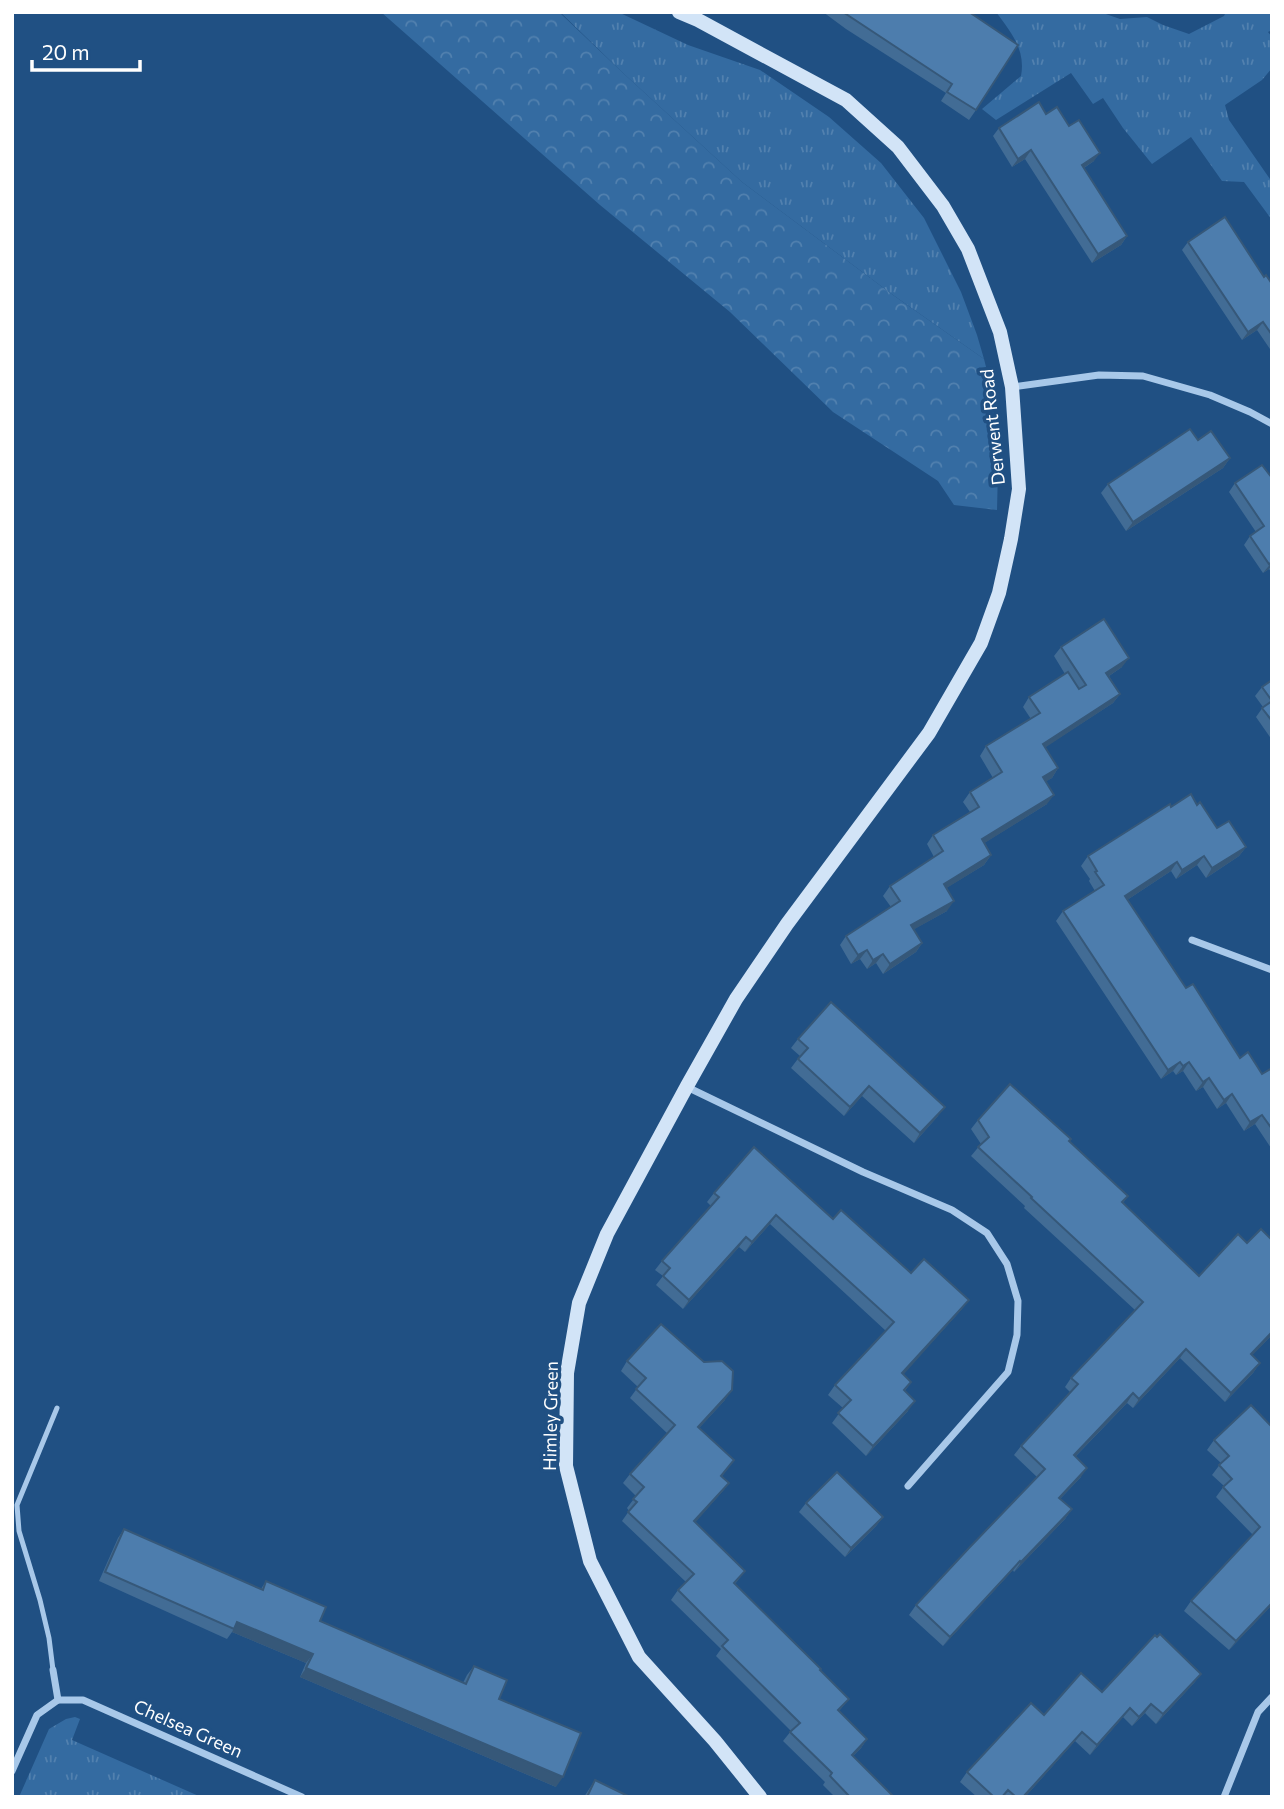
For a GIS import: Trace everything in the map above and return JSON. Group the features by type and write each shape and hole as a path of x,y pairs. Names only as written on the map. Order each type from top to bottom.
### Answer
{"street":[{"name":"Derwent Road","path":"679,12 846,100 898,148 943,206 968,249 1000,332 1012,387 1019,489 999,593 981,643 929,733 786,924"},
{"path":"1012,387 1098,375 1143,376 1210,395 1272,424"},
{"name":"Himley Green","path":"760,1797 715,1741 639,1657 590,1562 566,1466 567,1373 579,1303 607,1234 736,999 786,924"},
{"path":"1192,940 1272,970"},
{"path":"687,1086 863,1172 952,1210 987,1233 1007,1264 1018,1301 1017,1335 1008,1372 908,1486"},
{"path":"12,1771 37,1716 58,1700 53,1670"},
{"path":"1224,1797 1258,1712 1272,1697"},
{"name":"Chelsea Green","path":"58,1700 83,1700 302,1797"}],"lane":[{"path":"53,1670 40,1600 19,1531 17,1505 57,1408"}],"green space":[{"path":"381,12 559,12 742,182 984,359 995,424 997,510 954,505 938,481 833,412 730,312 600,205"},
{"path":"560,12 618,12 688,45 760,70 829,117 881,163 924,218 961,292 984,359 742,182"},
{"path":"996,12 1100,12 1120,19 1147,17 1189,34 1224,16 1226,12 1272,12 1272,30 1268,32 1272,37 1272,68 1262,80 1225,105 1229,120 1272,182 1272,220 1244,182 1222,181 1191,137 1152,164 1103,98 1093,104 1071,73 996,120 982,109 1021,76 1022,67 1016,42"},
{"path":"75,1717 80,1719 72,1740 201,1797 19,1797 49,1729"}],"building":[{"path":"843,12 969,12 1018,45 976,110 947,92 952,84"},
{"path":"1039,102 1046,114 1057,107 1069,126 1079,120 1100,153 1082,165 1127,236 1098,254 1031,150 1018,159 999,128"},
{"path":"1225,217 1264,277 1266,275 1272,284 1272,335 1263,322 1248,332 1188,242"},
{"path":"1190,429 1198,440 1211,431 1230,458 1133,522 1108,484"},
{"path":"1262,465 1272,478 1272,562 1269,564 1250,536 1264,526 1235,483"},
{"path":"1104,619 1129,658 1106,673 1120,694 1043,744 1058,768 1043,777 1054,795 982,839 991,855 944,884 954,901 911,925 922,943 890,964 883,954 873,960 867,950 858,955 846,936 900,901 890,886 943,851 933,835 979,807 970,792 1002,772 986,746 1040,713 1029,697 1068,672 1079,689 1086,685 1061,647"},
{"path":"1272,680 1272,701 1262,687"},
{"path":"1272,701 1272,721 1262,708"},
{"path":"1191,794 1197,805 1200,802 1217,828 1229,821 1246,847 1212,868 1204,856 1182,870 1177,862 1125,896 1186,988 1193,984 1240,1058 1248,1052 1262,1074 1272,1068 1272,1129 1262,1115 1250,1122 1232,1094 1224,1100 1209,1078 1203,1082 1189,1062 1183,1066 1180,1062 1168,1070 1063,911 1104,885 1088,856 1170,804 1171,807"},
{"path":"831,1002 945,1107 920,1133 869,1086 850,1107 798,1059 808,1048 798,1039"},
{"path":"1010,1084 1071,1139 1069,1141 1128,1196 1122,1202 1199,1276 1238,1234 1247,1243 1261,1229 1270,1238 1272,1236 1272,1332 1251,1354 1260,1363 1231,1393 1186,1349 1139,1399 1133,1393 1074,1455 1087,1468 1059,1498 1072,1509 950,1637 916,1605 1045,1469 1021,1446 1078,1384 1071,1378 1143,1302 978,1147 989,1137 978,1120"},
{"path":"754,1147 833,1219 841,1210 911,1273 924,1259 969,1300 902,1373 911,1382 904,1390 915,1401 873,1446 838,1413 851,1400 835,1385 894,1322 776,1215 752,1242 746,1237 689,1300 663,1276 670,1268 662,1261 719,1197 714,1193"},
{"path":"661,1324 704,1362 722,1361 733,1371 732,1390 698,1427 734,1460 721,1476 729,1483 694,1521 745,1571 734,1583 849,1699 838,1710 867,1739 852,1755 894,1797 850,1797 830,1776 832,1773 790,1732 800,1723 722,1646 728,1640 678,1590 694,1574 628,1512 637,1502 633,1499 644,1487 630,1474 675,1425 636,1389 646,1378 627,1361"},
{"path":"1251,1405 1272,1427 1272,1603 1236,1641 1191,1601 1260,1527 1223,1487 1232,1479 1219,1465 1229,1456 1214,1440"},
{"path":"837,1472 883,1517 851,1548 806,1503"},
{"path":"124,1529 263,1590 266,1581 326,1607 320,1621 466,1684 474,1666 507,1680 499,1699 581,1733 563,1777 306,1668 313,1654 237,1622 234,1629 105,1572"},
{"path":"1160,1634 1201,1674 1163,1714 1151,1704 1139,1717 1130,1708 1097,1745 1082,1732 1023,1797 1016,1797 1008,1790 1002,1797 994,1797 967,1772 1031,1703 1044,1715 1081,1673 1102,1692 1155,1635 1157,1637"},
{"path":"595,1780 630,1797 587,1797"}]}
